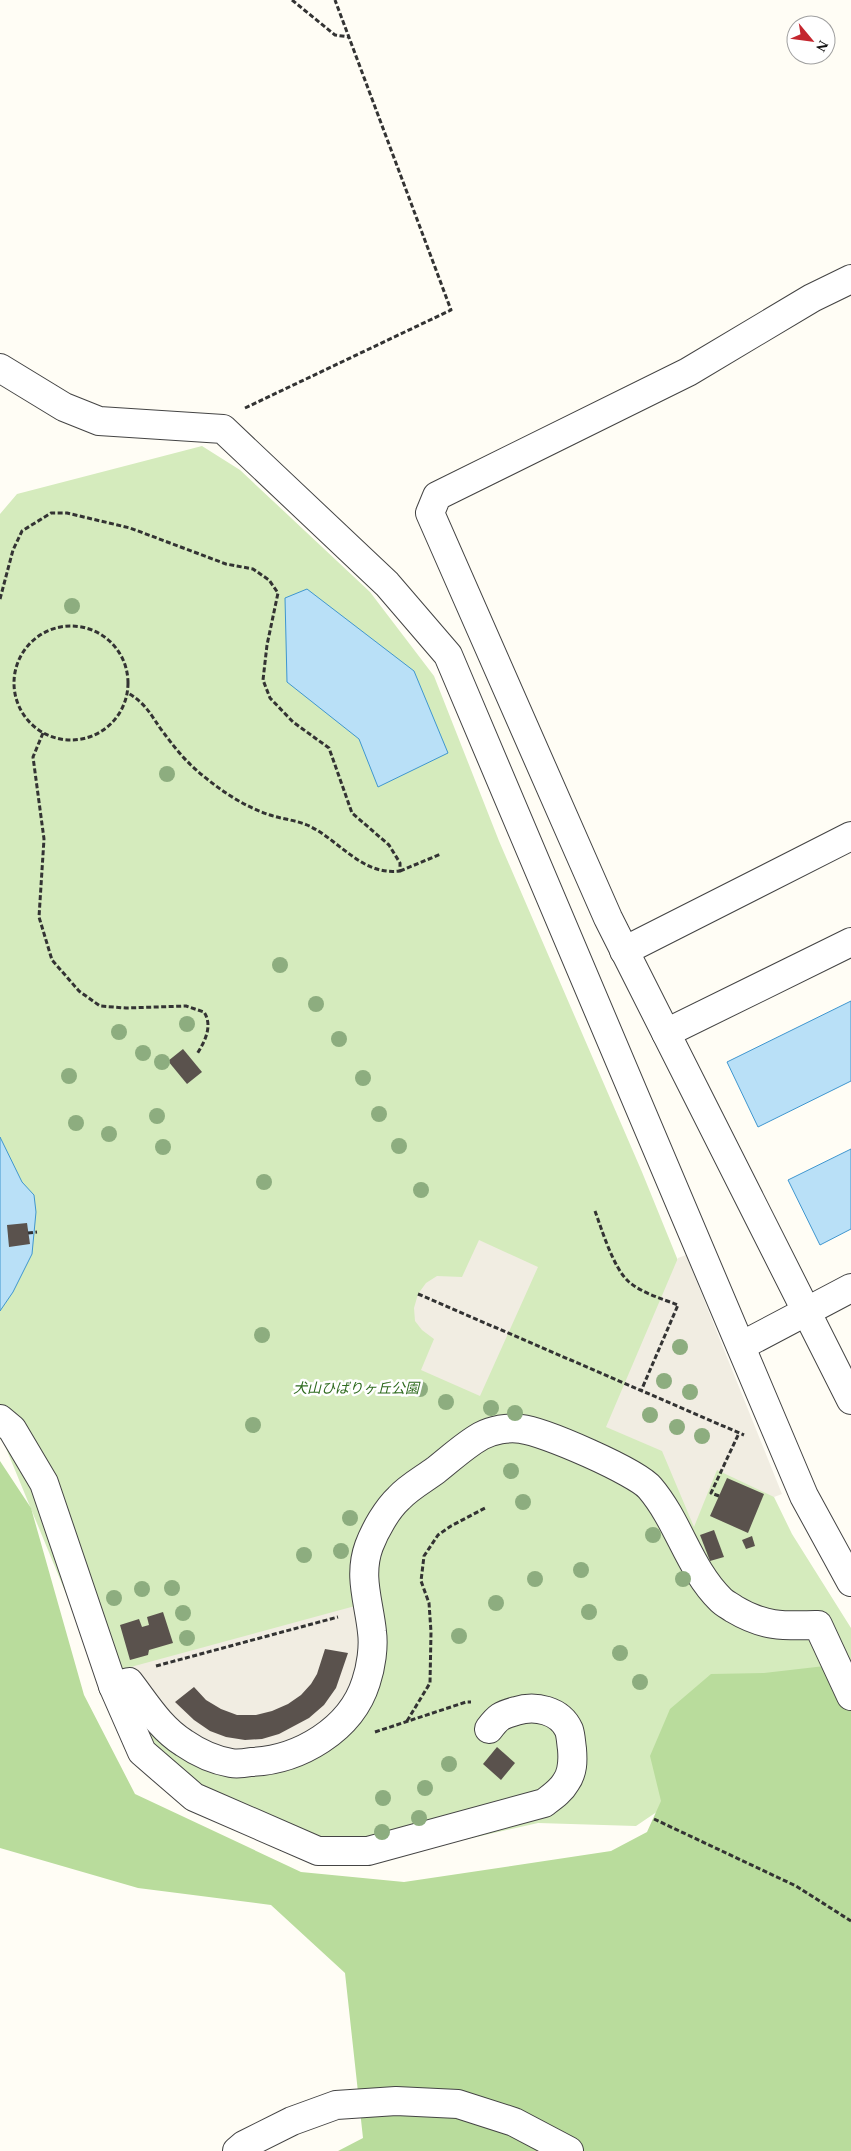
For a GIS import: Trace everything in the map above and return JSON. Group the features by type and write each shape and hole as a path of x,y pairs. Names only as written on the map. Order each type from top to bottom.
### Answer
{"street":[{"path":"851,279 812,298 688,372 437,496 430,513 604,909 851,1400"},
{"path":"0,368 64,407 99,421 223,429 387,584 448,656 668,1180 804,1496 851,1582"},
{"path":"624,951 851,836"},
{"path":"666,1033 851,942"},
{"path":"741,1346 851,1288"},
{"path":"0,1419 12,1429 44,1483 121,1684 142,1752 194,1797 318,1851 368,1851 544,1803 566,1783 572,1770 572,1756 569,1730 561,1720 549,1712 536,1707 524,1708 498,1716 489,1729"},
{"path":"121,1684 162,1726 183,1743 208,1756 232,1763 271,1761 303,1750 323,1738 340,1724 354,1706 366,1683 372,1654 372,1632 364,1575 369,1547 398,1498 482,1436 504,1428 522,1429 549,1437 626,1471 648,1485 665,1507 701,1574 722,1602 754,1620 786,1626 818,1625 851,1696"},
{"path":"237,2151 244,2145 292,2121 336,2106 396,2101 458,2104 514,2122 569,2151"}],"path":[{"path":"292,0 336,34 348,37"},
{"path":"223,429 247,406 451,310 335,0"},
{"path":"0,599 13,550 22,532 51,513 67,512 130,528 226,564 253,569 269,580 278,593 262,680 270,698 293,722 329,748 352,813 389,845 400,864 400,871"},
{"path":"63,625 81,626 98,632 113,643 123,658 128,675 128,694 121,712 108,728 90,738 71,741 52,738 43,733 34,728 21,712 14,694 14,674 20,656 30,642 45,631 63,625"},
{"path":"128,694 140,700 163,732 192,766 213,784 245,805 270,815 306,825 375,870 400,871 441,854"},
{"path":"43,733 33,757 44,839 39,917 52,960 80,991 100,1006 126,1008 186,1006 204,1012 208,1018 206,1038 197,1054"},
{"path":"595,1211 614,1257 623,1275 629,1282 678,1305 641,1391"},
{"path":"28,1233 36,1232"},
{"path":"418,1294 751,1438 775,1429"},
{"path":"719,1496 711,1492 739,1433"},
{"path":"407,1721 430,1683 431,1632 429,1603 421,1581 424,1556 438,1535 485,1508"},
{"path":"121,1684 127,1673 368,1609"},
{"path":"370,1734 466,1702 473,1703"},
{"path":"654,1819 796,1886 851,1921"}],"green space":[{"name":"犬山ひばりヶ丘公園","path":"202,446 240,470 370,592 434,676 499,841 642,1172 774,1497 792,1534 851,1628 851,1680 636,1826 538,1823 415,1851 317,1862 274,1847 188,1809 130,1760 93,1659 3,1441 0,1439 0,514 17,494"},
{"path":"0,1461 31,1508 84,1695 135,1794 301,1872 404,1882 611,1851 647,1832 661,1801 650,1756 670,1709 711,1674 764,1673 851,1663 851,2151 338,2151 363,2138 345,1973 271,1905 138,1888 0,1848"}],"shaded area":[{"path":"479,1240 538,1267 480,1396 421,1370 434,1339 422,1330 415,1321 414,1308 418,1294 426,1283 437,1276 462,1277"},
{"path":"686,1255 782,1494 774,1497 717,1470 694,1527 662,1451 606,1427 678,1258"},
{"path":"366,1603 357,1715 224,1772 116,1671"}],"water":[{"path":"307,589 414,671 448,753 378,787 359,739 287,682 285,598"},
{"path":"851,1001 851,1081 758,1127 727,1062"},
{"path":"0,1137 22,1182 34,1195 36,1212 32,1254 13,1292 0,1311"},
{"path":"851,1149 851,1229 820,1245 788,1180"}],"building":[{"path":"183,1049 202,1072 187,1084 168,1061"},
{"path":"27,1223 30,1244 9,1247 7,1225"},
{"path":"727,1478 764,1494 748,1533 710,1516"},
{"path":"714,1530 724,1557 710,1561 700,1535"},
{"path":"752,1536 755,1546 746,1549 742,1540"},
{"path":"163,1612 173,1643 149,1650 148,1655 130,1660 120,1625 139,1619 142,1627 149,1625 147,1617"},
{"path":"325,1649 348,1653 336,1688 324,1705 309,1718 279,1734 262,1739 245,1740 226,1737 210,1731 194,1720 175,1702 194,1687 206,1700 221,1709 237,1715 256,1715 272,1711 288,1704 301,1695 311,1684 317,1674"},
{"path":"497,1747 515,1763 501,1780 483,1764"}]}
